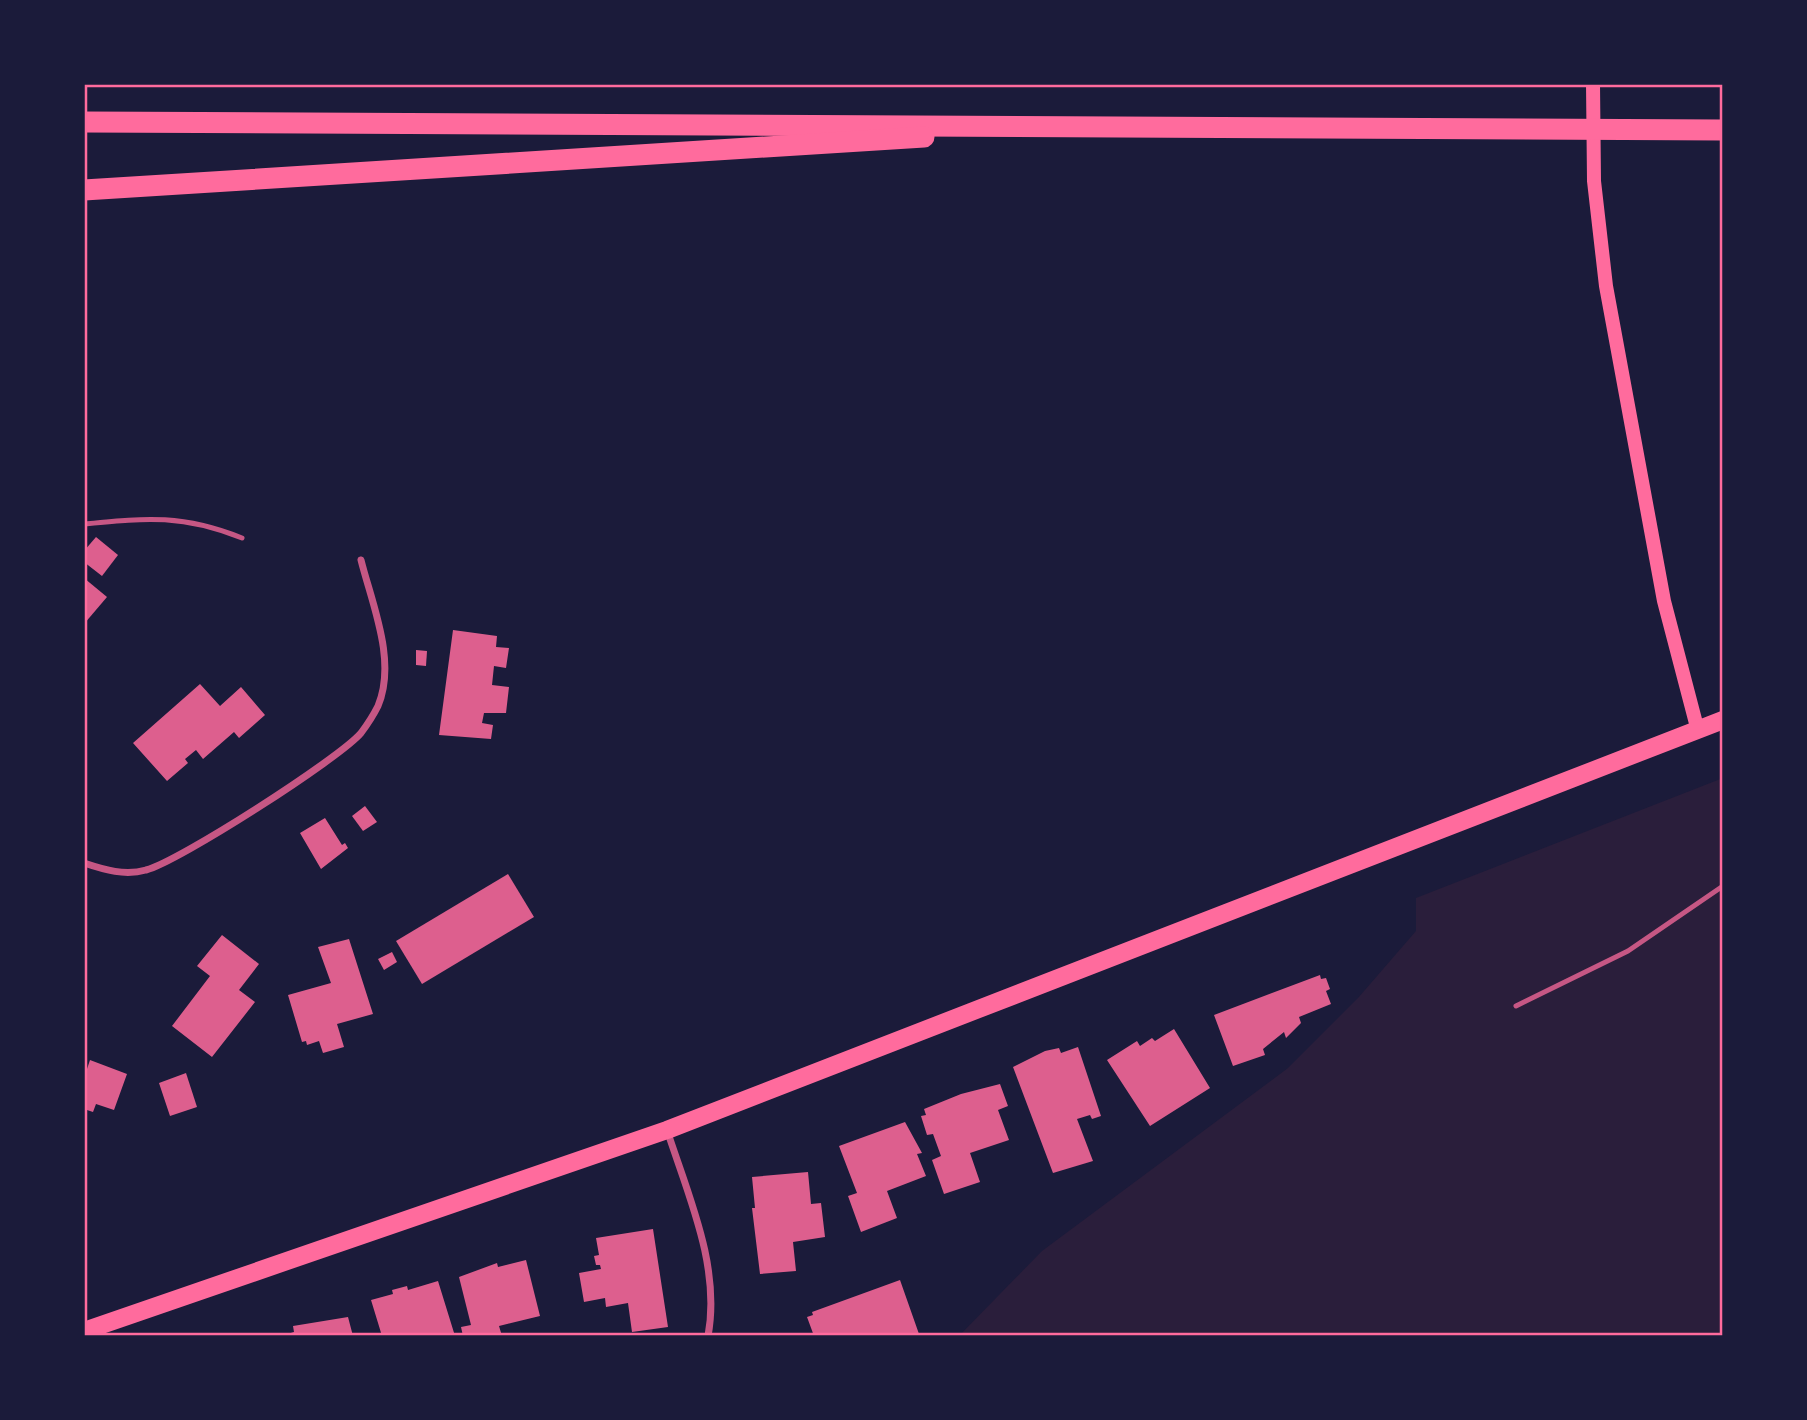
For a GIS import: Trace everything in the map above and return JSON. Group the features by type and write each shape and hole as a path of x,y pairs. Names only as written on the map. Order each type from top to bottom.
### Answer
{"highway":[{"path":"84,122 1718,130"},
{"path":"84,190 1123,125"}],"main road":[{"path":"1593,84 1594,181 1606,286 1664,601 1698,731"},
{"path":"84,1331 667,1129 1723,720"}],"street":[{"path":"84,863 123,873 155,867 254,809 361,733 378,705 385,676 379,629 361,560"},
{"path":"667,1129 707,1259 713,1311 708,1336"}],"lane":[{"path":"84,524 159,517 208,525 242,538"},
{"path":"1516,1006 1628,951 1723,886"}],"shaded area":[{"path":"1723,778 1723,1336 959,1336 1042,1251 1288,1068 1358,998 1416,931 1416,898"}],"building":[{"path":"96,537 118,555 102,576 84,562 84,551"},
{"path":"84,578 107,597 84,624"},
{"path":"453,630 497,636 496,647 509,648 506,668 494,666 492,685 509,687 506,713 484,713 482,723 493,725 491,739 439,735"},
{"path":"416,650 427,651 426,666 416,665"},
{"path":"200,684 220,706 241,687 265,715 239,738 234,732 203,759 196,750 185,759 188,763 167,781 133,743"},
{"path":"365,806 377,822 363,831 352,816"},
{"path":"325,818 342,845 345,843 348,848 321,869 300,833"},
{"path":"508,874 534,917 422,984 396,941"},
{"path":"222,935 259,964 239,990 255,1002 212,1057 172,1026 210,976 197,966"},
{"path":"349,939 373,1014 337,1024 344,1047 323,1053 319,1041 307,1045 306,1041 302,1042 288,995 331,983 318,947"},
{"path":"392,952 397,962 384,970 378,959"},
{"path":"1320,975 1321,979 1326,978 1330,989 1326,991 1331,1004 1299,1017 1301,1023 1286,1038 1284,1032 1263,1049 1265,1055 1233,1066 1214,1015"},
{"path":"1174,1029 1210,1088 1150,1126 1107,1060 1137,1041 1140,1046 1152,1038 1155,1041"},
{"path":"1078,1047 1101,1116 1092,1119 1090,1115 1077,1119 1093,1161 1053,1173 1013,1067 1045,1051 1059,1048 1061,1053"},
{"path":"90,1060 127,1074 114,1110 96,1104 93,1112 84,1109 87,1100 84,1099 84,1078"},
{"path":"186,1073 197,1107 170,1116 159,1083"},
{"path":"1000,1084 1008,1106 998,1110 1009,1140 970,1153 980,1182 944,1194 932,1160 941,1156 933,1134 927,1135 921,1116 926,1115 924,1109 961,1094"},
{"path":"905,1122 922,1153 917,1154 926,1176 887,1191 897,1218 861,1232 848,1196 857,1193 839,1146"},
{"path":"808,1172 811,1204 821,1203 825,1237 793,1242 796,1271 760,1274 752,1208 755,1208 752,1177"},
{"path":"653,1229 668,1327 632,1332 628,1303 606,1307 605,1298 584,1302 579,1273 601,1269 600,1265 596,1265 594,1256 599,1255 596,1238"},
{"path":"526,1260 540,1316 499,1326 502,1336 463,1336 461,1327 471,1325 459,1277 497,1263 498,1267"},
{"path":"900,1280 919,1334 814,1336 807,1317 813,1315 812,1312"},
{"path":"438,1281 455,1336 382,1336 371,1300 393,1294 392,1290 407,1286 408,1290"},
{"path":"348,1317 353,1336 281,1336 294,1332 293,1326"}]}
